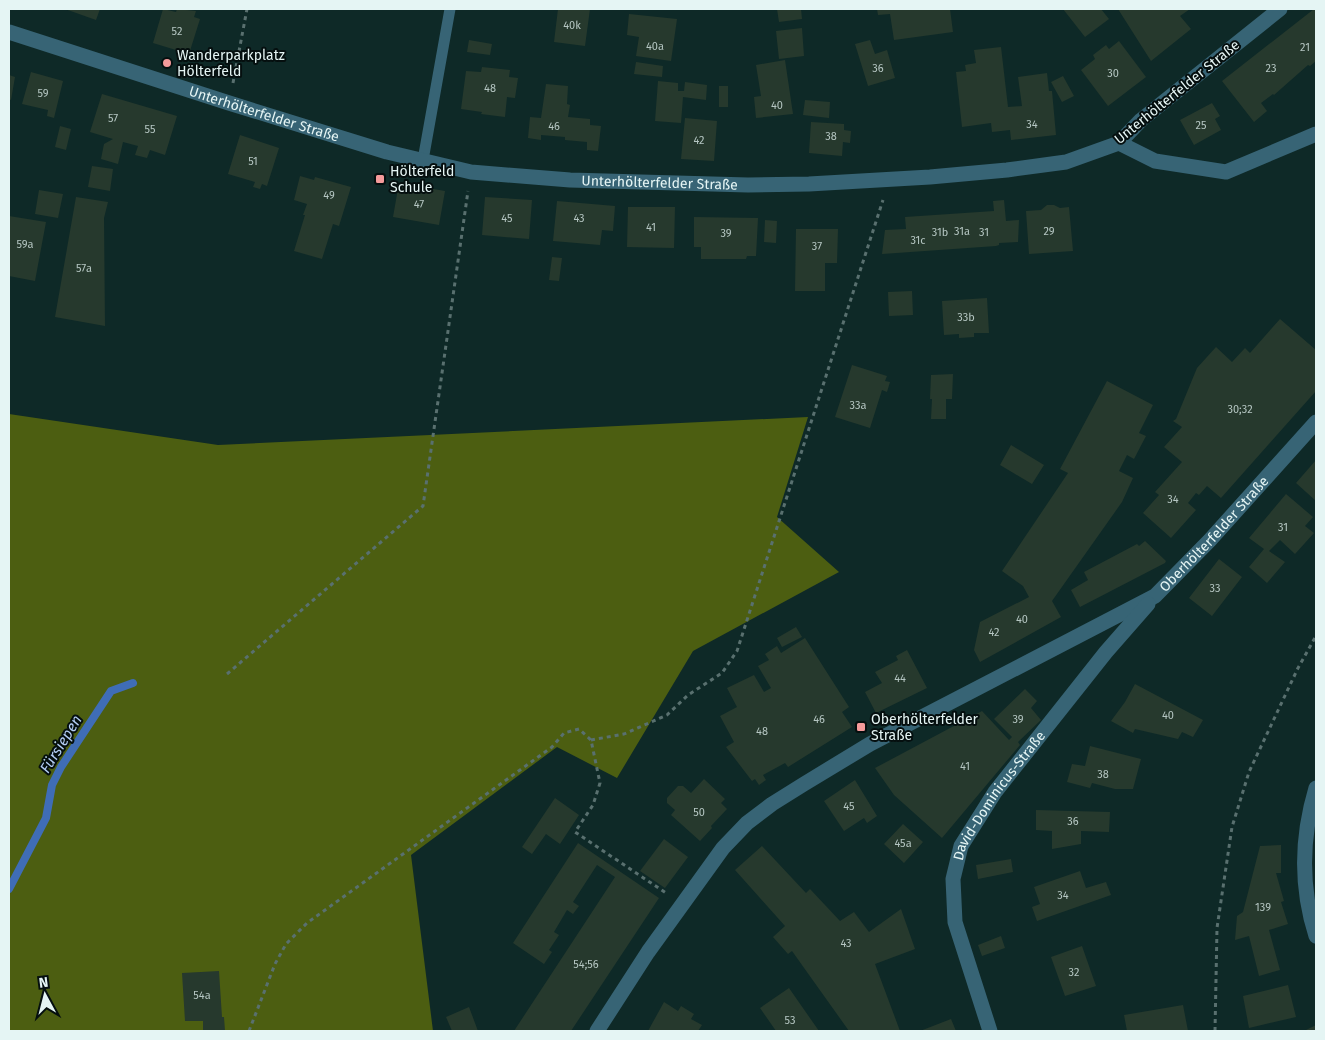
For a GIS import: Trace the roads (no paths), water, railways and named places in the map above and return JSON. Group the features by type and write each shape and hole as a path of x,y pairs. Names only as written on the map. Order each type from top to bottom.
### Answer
{"street":[{"name":"Unterhölterfelder Straße","path":"9,32 387,152 471,172 570,180 748,185 890,180 1007,170 1066,162 1119,144 1141,120 1280,9"},
{"path":"1119,144 1155,161 1226,172 1316,134"},
{"name":"Oberhölterfelder Straße","path":"597,1031 648,952 723,848 747,823 772,804 870,744 1155,596 1210,540 1316,422"},
{"name":"David-Dominicus-Straße","path":"990,1031 955,922 953,879 961,846 995,792 1106,652 1155,596"},
{"path":"1316,788 1310,806 1304,838 1304,872 1307,898 1316,936"}],"lane":[{"path":"423,160 450,9"}],"waterway":[{"name":"Fürsiepen","path":"9,889 46,818 52,785 61,767 111,691 133,683"}],"place":[{"name":"Wanderparkplatz Hölterfeld","path":"167,63"},
{"name":"Hölterfeld Schule","path":"380,179"},
{"name":"Oberhölterfelder Straße","path":"861,727"}]}
